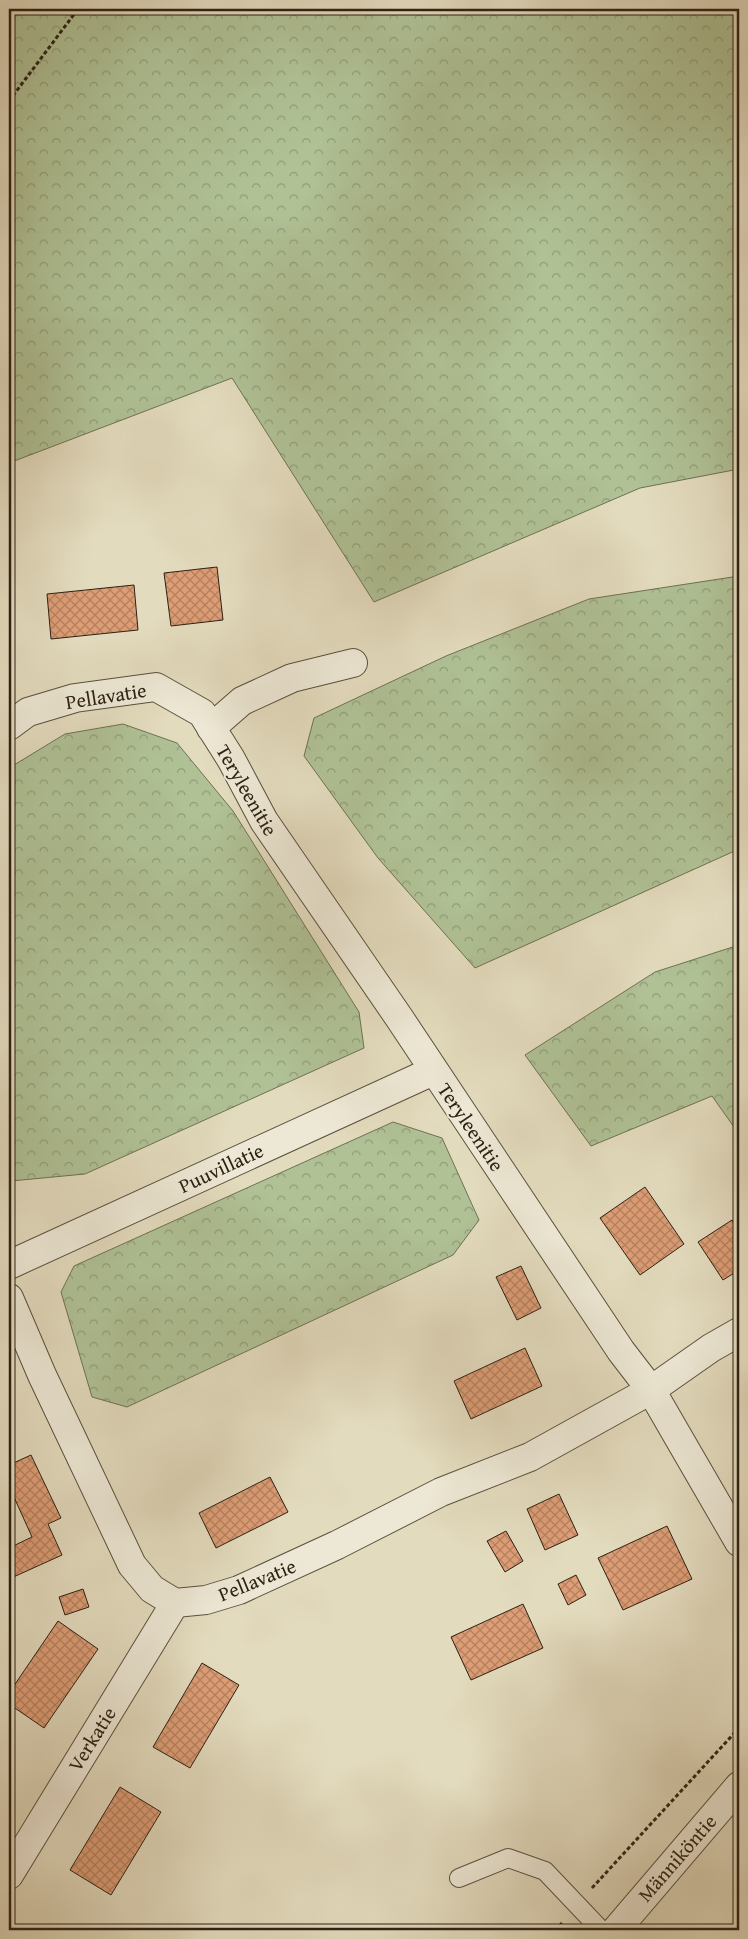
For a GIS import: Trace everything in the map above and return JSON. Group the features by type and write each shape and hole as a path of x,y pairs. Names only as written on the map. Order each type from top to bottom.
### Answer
{"street":[{"path":"206,721 242,701 292,678 353,662"},
{"name":"Pellavatie","path":"9,726 28,712 75,698 156,687 206,721"},
{"name":"Teryleenitie","path":"206,721 231,759 264,822 400,1019 621,1351 651,1390 739,1542"},
{"name":"Puuvillatie","path":"9,1266 433,1071"},
{"path":"9,1298 46,1383 132,1565 152,1589 175,1603"},
{"name":"Pellavatie","path":"175,1603 206,1600 239,1590 337,1546 441,1492 530,1457 651,1390 711,1348 739,1332"},
{"name":"Verkatie","path":"9,1874 175,1603"},
{"name":"Männiköntie","path":"616,1930 739,1786"}],"lane":[{"path":"458,1878 508,1858 545,1871 576,1906 601,1930"}],"path":[{"path":"9,101 78,9"},
{"path":"556,1930 739,1728"}],"green space":[{"path":"9,9 739,9 739,469 640,488 374,602 232,378 9,463"},
{"path":"739,576 739,849 475,968 378,858 304,756 314,718 446,656 589,599"},
{"path":"123,724 177,743 233,811 359,1012 364,1048 85,1174 11,1181 9,1176 9,768 65,734"},
{"path":"739,945 739,1134 712,1096 591,1146 525,1055 655,972"},
{"path":"393,1122 442,1138 479,1220 453,1255 127,1407 92,1397 61,1292 74,1266"}],"building":[{"path":"217,567 223,620 171,626 164,573"},
{"path":"134,585 138,630 51,639 47,594"},
{"path":"645,1187 684,1244 640,1275 600,1218"},
{"path":"732,1220 739,1231 739,1270 723,1280 698,1242"},
{"path":"521,1266 541,1308 517,1320 496,1277"},
{"path":"525,1348 542,1386 471,1419 454,1381"},
{"path":"31,1455 61,1518 48,1524 62,1555 9,1579 9,1548 32,1537 9,1486 9,1465"},
{"path":"270,1477 288,1512 216,1548 199,1513"},
{"path":"559,1494 578,1535 545,1550 527,1509"},
{"path":"667,1526 692,1579 623,1610 598,1558"},
{"path":"506,1531 523,1561 505,1572 487,1541"},
{"path":"576,1575 586,1595 568,1605 558,1584"},
{"path":"83,1589 89,1607 65,1615 59,1597"},
{"path":"523,1604 543,1648 471,1680 451,1637"},
{"path":"58,1621 98,1649 44,1728 9,1704 9,1693"},
{"path":"202,1663 239,1685 190,1768 153,1747"},
{"path":"120,1787 161,1812 111,1895 70,1870"}]}
